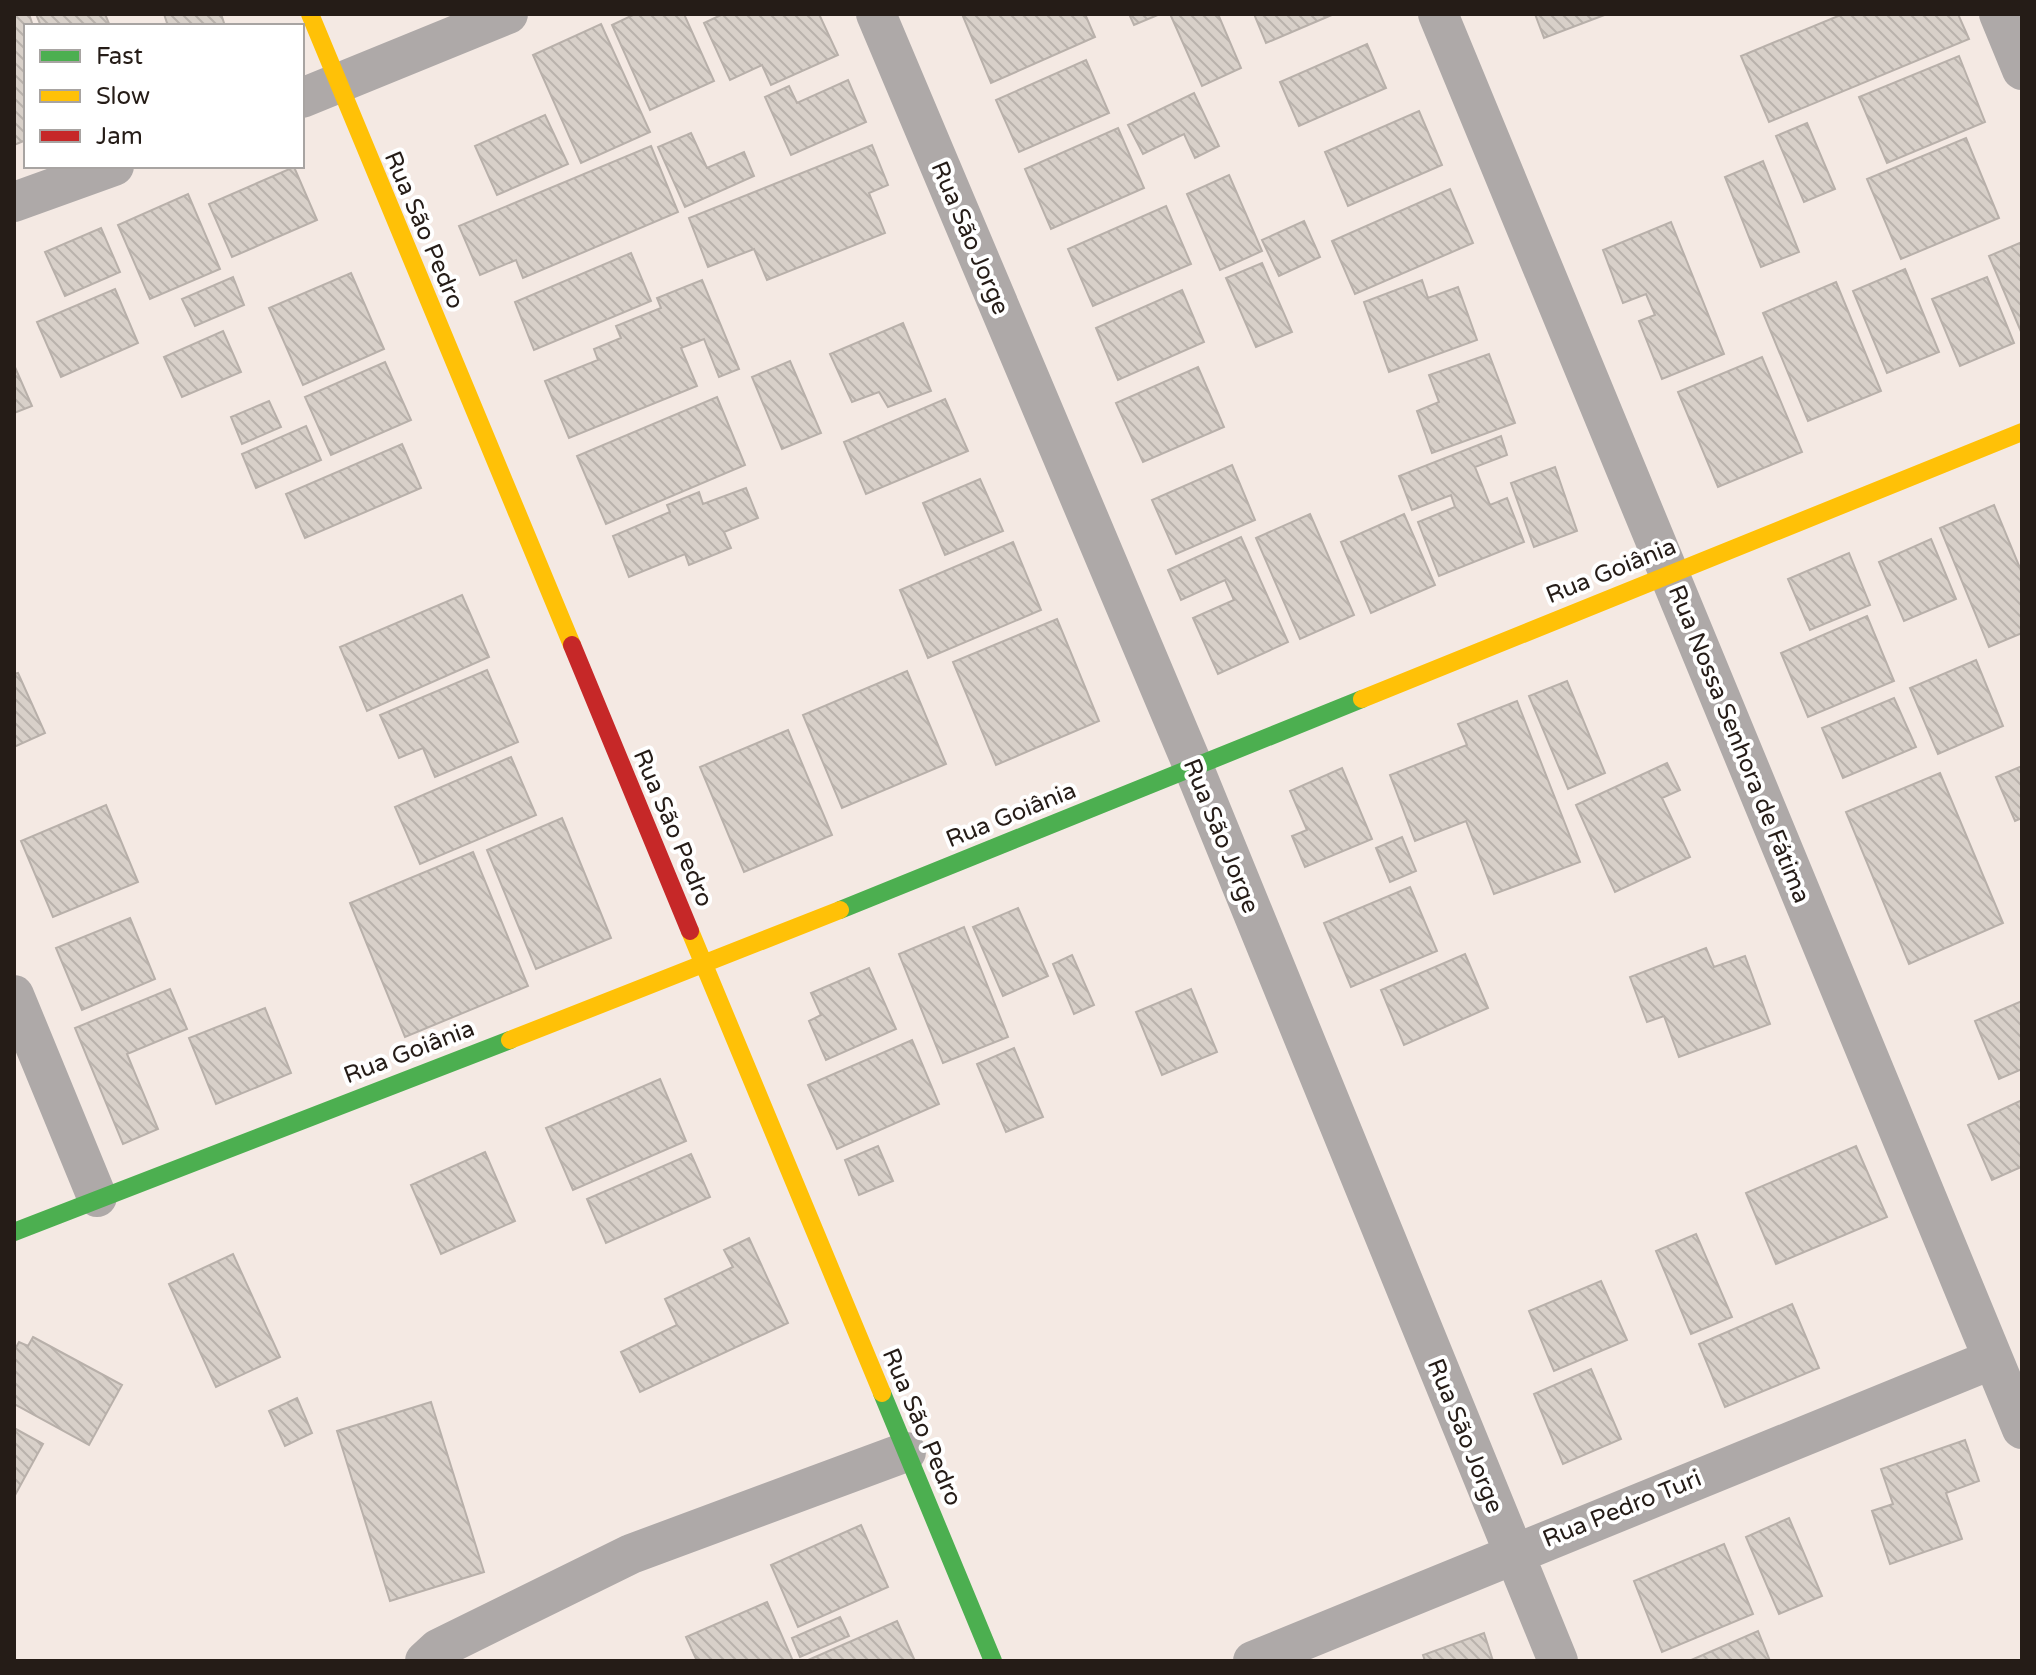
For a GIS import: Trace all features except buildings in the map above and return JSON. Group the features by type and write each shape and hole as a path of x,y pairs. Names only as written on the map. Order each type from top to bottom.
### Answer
{"street":[{"name":"Rua São Pedro","path":"310,14 320,91 704,965 993,1661"},
{"path":"320,91 508,14"},
{"name":"Rua São Jorge","path":"876,14 1193,766 1558,1661"},
{"name":"Rua Nossa Senhora de Fátima","path":"1438,14 2022,1429"},
{"path":"1999,14 2022,70"},
{"path":"14,202 108,168"},
{"name":"Rua Goiânia","path":"14,1232 97,1197 704,965 2022,432"},
{"path":"14,995 97,1197"},
{"name":"Rua Pedro Turi","path":"1253,1661 1993,1359"},
{"path":"425,1661 438,1649 631,1554 906,1452"}],"traffic: fast":[{"path":"840,910 1362,699"},
{"path":"14,1232 510,1040"},
{"path":"882,1393 993,1661"}],"traffic: slow":[{"path":"310,14 572,645"},
{"path":"1362,699 2022,432"},
{"path":"510,1040 840,910"},
{"path":"690,931 882,1393"}],"traffic: jam":[{"path":"572,645 690,931"}]}
